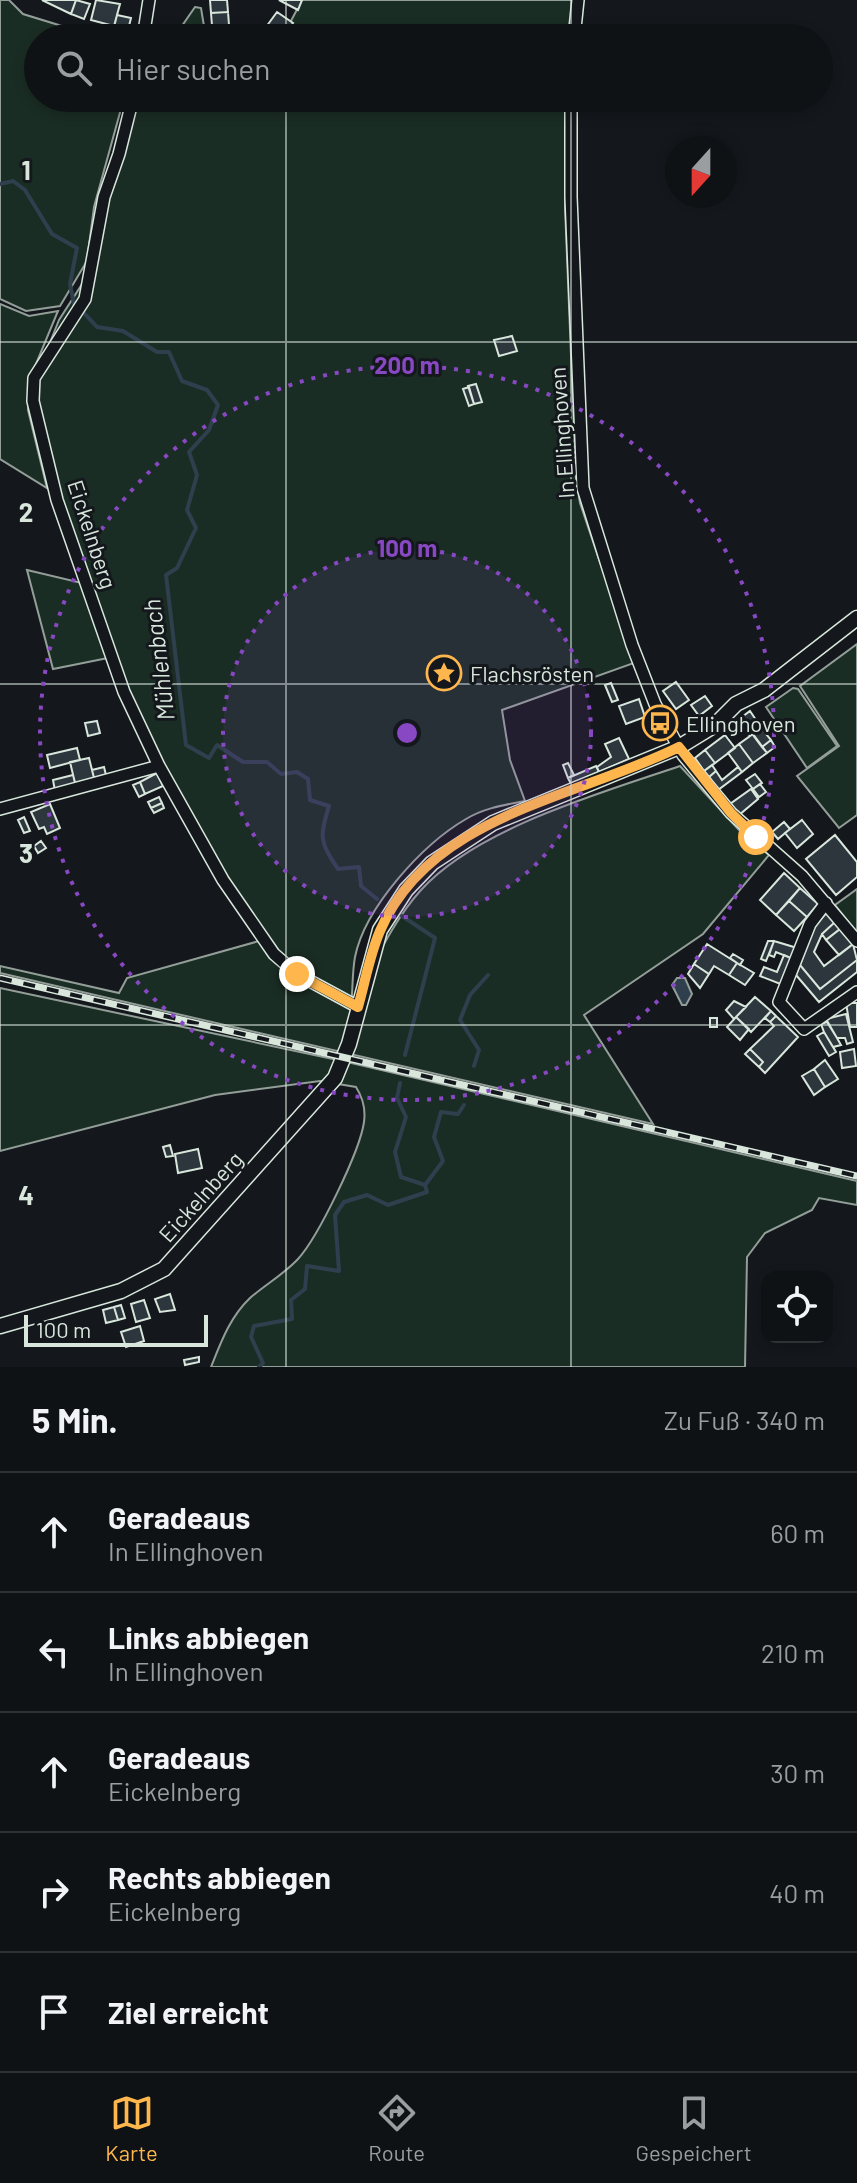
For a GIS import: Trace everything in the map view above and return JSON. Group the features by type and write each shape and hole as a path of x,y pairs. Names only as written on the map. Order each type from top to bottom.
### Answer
{"street":[{"path":"145,24 149,0"},
{"path":"575,24 578,0"},
{"name":"Eickelnberg","path":"129,112 104,197 85,299 34,378 33,401 57,500 124,692 159,766 223,880 274,954 297,974 358,1007"},
{"name":"In Ellinghoven","path":"571,112 571,197 583,488 632,645 655,704 679,747 731,813 826,903 857,941"},
{"path":"679,747 715,725 736,704 764,690 857,618"},
{"name":"Eickelnberg","path":"0,1326 121,1291 164,1269 335,1078 380,930 406,890 452,847 493,823 679,747"},
{"path":"0,809 159,766"},
{"path":"826,903 810,924 779,1002 804,1029 857,992"}],"green space":[{"path":"0,0 9,0 23,14 56,24 24,24 24,112 120,112 94,207 87,261 60,306 26,311 0,299"},
{"path":"302,0 573,0 570,24 289,24"},
{"path":"195,7 201,8 204,24 183,24"},
{"path":"128,112 566,112 565,207 576,479 580,503 634,663 502,710 510,760 525,801 487,810 466,819 432,844 398,879 383,898 361,938 354,963 351,1006 400,917 421,890 445,868 474,848 542,815 680,766 739,830 769,855 703,934 584,1015 653,1124 0,973 0,966 119,993 127,978 259,941 173,789 131,695 78,552 34,410 36,378 59,320 91,270"},
{"path":"0,304 29,316 58,311 31,376 28,410 47,488 0,459"},
{"path":"27,570 82,583 108,658 53,669"},
{"path":"857,644 857,815 839,828 797,776 839,746 800,686"},
{"path":"793,688 798,689 837,746 807,768 766,707"},
{"path":"857,889 857,933 835,905"},
{"path":"0,988 347,1062 857,1181 857,1205 819,1198 812,1210 765,1233 747,1257 745,1367 211,1367 237,1313 250,1298 298,1259 327,1214 347,1172 364,1122 363,1103 356,1087 320,1081 215,1095 0,1151"}],"water":[{"path":"677,978 685,978 692,994 686,1005 682,1005 672,985"}],"building":[{"path":"42,0 76,0 71,14"},
{"path":"76,0 90,4 84,19 71,14"},
{"path":"96,0 120,4 115,24 91,20"},
{"path":"210,0 227,0 228,12 211,13"},
{"path":"279,0 302,0 298,10"},
{"path":"228,12 229,24 212,24 211,13"},
{"path":"277,12 293,23 292,24 268,24"},
{"path":"117,15 131,18 130,24 115,24"},
{"path":"512,336 517,351 499,356 494,340"},
{"path":"476,384 482,402 474,404 468,386"},
{"path":"469,387 474,404 469,406 463,389"},
{"path":"676,682 689,700 676,709 663,691"},
{"path":"611,683 618,700 612,702 605,685"},
{"path":"705,696 712,706 699,716 691,705"},
{"path":"639,699 645,717 626,724 619,706"},
{"path":"750,711 762,729 750,736 738,720"},
{"path":"97,721 100,733 88,736 85,723"},
{"path":"762,729 771,740 762,747 753,735"},
{"path":"753,734 767,753 753,763 739,744"},
{"path":"725,735 735,748 715,763 705,750"},
{"path":"619,738 629,759 599,772 597,767 611,757 605,744"},
{"path":"771,740 775,747 767,753 762,747"},
{"path":"739,744 753,763 742,772 728,753"},
{"path":"77,748 80,760 50,768 47,755"},
{"path":"705,750 715,763 704,771 695,758"},
{"path":"89,758 94,778 75,783 70,762"},
{"path":"568,763 574,775 568,778 563,765"},
{"path":"712,765 716,771 709,777 704,771"},
{"path":"596,766 599,772 571,784 568,778"},
{"path":"104,767 106,775 94,778 92,770"},
{"path":"738,767 742,772 718,790 709,777 716,771 722,780"},
{"path":"157,773 163,786 145,794 140,782"},
{"path":"755,774 762,783 753,789 746,780"},
{"path":"73,775 76,786 55,791 53,780"},
{"path":"140,782 145,794 139,797 133,785"},
{"path":"760,784 766,792 759,797 753,789"},
{"path":"751,789 758,799 739,815 730,804"},
{"path":"159,797 162,803 151,808 148,802"},
{"path":"162,803 164,808 154,813 151,808"},
{"path":"50,804 60,828 47,834 44,827 39,829 31,812"},
{"path":"24,817 30,831 24,833 18,820"},
{"path":"802,820 813,834 797,848 785,833"},
{"path":"784,822 790,829 778,839 772,832"},
{"path":"835,835 857,862 857,877 836,895 806,859"},
{"path":"41,841 46,848 38,853 34,846"},
{"path":"784,873 800,888 776,915 760,900"},
{"path":"800,888 818,904 807,917 789,901"},
{"path":"789,901 807,917 794,931 776,915"},
{"path":"827,912 835,922 822,934 814,952 824,966 853,944 857,960 820,989 800,965 813,928"},
{"path":"835,922 840,929 826,940 822,934"},
{"path":"840,929 853,944 839,955 826,940"},
{"path":"768,941 774,941 766,961 761,959"},
{"path":"774,941 797,948 793,959 776,952 774,957 769,955"},
{"path":"707,944 737,963 729,975 714,966 709,974 694,964"},
{"path":"733,954 743,960 740,965 730,958"},
{"path":"784,955 793,959 783,985 760,976 764,967 777,972"},
{"path":"857,960 857,972 819,1002 796,975 800,965 820,989"},
{"path":"737,963 754,973 745,985 729,975"},
{"path":"694,964 709,974 700,988 688,974"},
{"path":"755,997 771,1011 751,1032 736,1017"},
{"path":"734,1001 746,1007 734,1019 726,1010"},
{"path":"846,1003 857,1003 857,1027 850,1027"},
{"path":"771,1011 776,1016 770,1022 765,1018"},
{"path":"846,1014 853,1042 847,1044 845,1038 837,1038 826,1019"},
{"path":"776,1016 798,1037 765,1073 759,1067 763,1062 750,1049 774,1026 770,1022"},
{"path":"736,1017 749,1029 740,1040 727,1027"},
{"path":"710,1018 717,1018 717,1027 710,1027"},
{"path":"827,1022 841,1045 833,1047 821,1024"},
{"path":"824,1032 836,1052 829,1056 817,1036"},
{"path":"750,1049 763,1062 759,1067 745,1054"},
{"path":"854,1049 856,1066 842,1068 840,1052"},
{"path":"825,1060 838,1079 825,1087 814,1069"},
{"path":"814,1069 825,1087 814,1095 802,1076"},
{"path":"170,1145 173,1156 166,1157 163,1147"},
{"path":"198,1149 202,1168 178,1173 175,1154"},
{"path":"170,1294 175,1310 160,1312 155,1299"},
{"path":"144,1300 150,1318 136,1322 131,1304"},
{"path":"121,1305 125,1318 118,1320 114,1307"},
{"path":"114,1307 118,1320 106,1323 103,1310"},
{"path":"140,1326 144,1341 126,1347 121,1332"},
{"path":"199,1357 199,1362 185,1365 184,1360"}],"waterway":[{"name":"Mühlenbach","path":"0,184 13,181 25,190 52,234 77,248 70,284 74,304"},
{"name":"Mühlenbach","path":"85,314 97,327 123,331 157,352 169,352 182,381 207,390 218,405 209,430 189,452 197,475 187,510 196,528 177,568 166,575 186,745 209,758 217,745 243,762 267,762 281,774 297,772 308,779 310,800 329,806 323,833 328,852 338,869 359,867 361,886 377,899"},
{"name":"Mühlenbach","path":"402,916 435,938 405,1055"},
{"path":"474,1066 479,1050 460,1020 470,995 488,975"},
{"name":"Mühlenbach","path":"259,1367 263,1363 251,1337 254,1326 292,1319 291,1300 305,1289 307,1266 339,1271 335,1215 344,1202 367,1195 388,1205 427,1192 425,1185 401,1177 395,1152 406,1117 397,1098 400,1083"},
{"path":"425,1185 443,1161 434,1137 441,1112 458,1114 464,1105"}],"railway":[{"path":"0,978 857,1176"}],"place":[{"name":"Flachsrösten","path":"444,673"},
{"name":"Ellinghoven","path":"660,723"}],"route":[{"path":"297,974 358,1007 380,930 406,890 432,863 471,834 493,823 652,761 679,747 731,813 756,837"}]}
